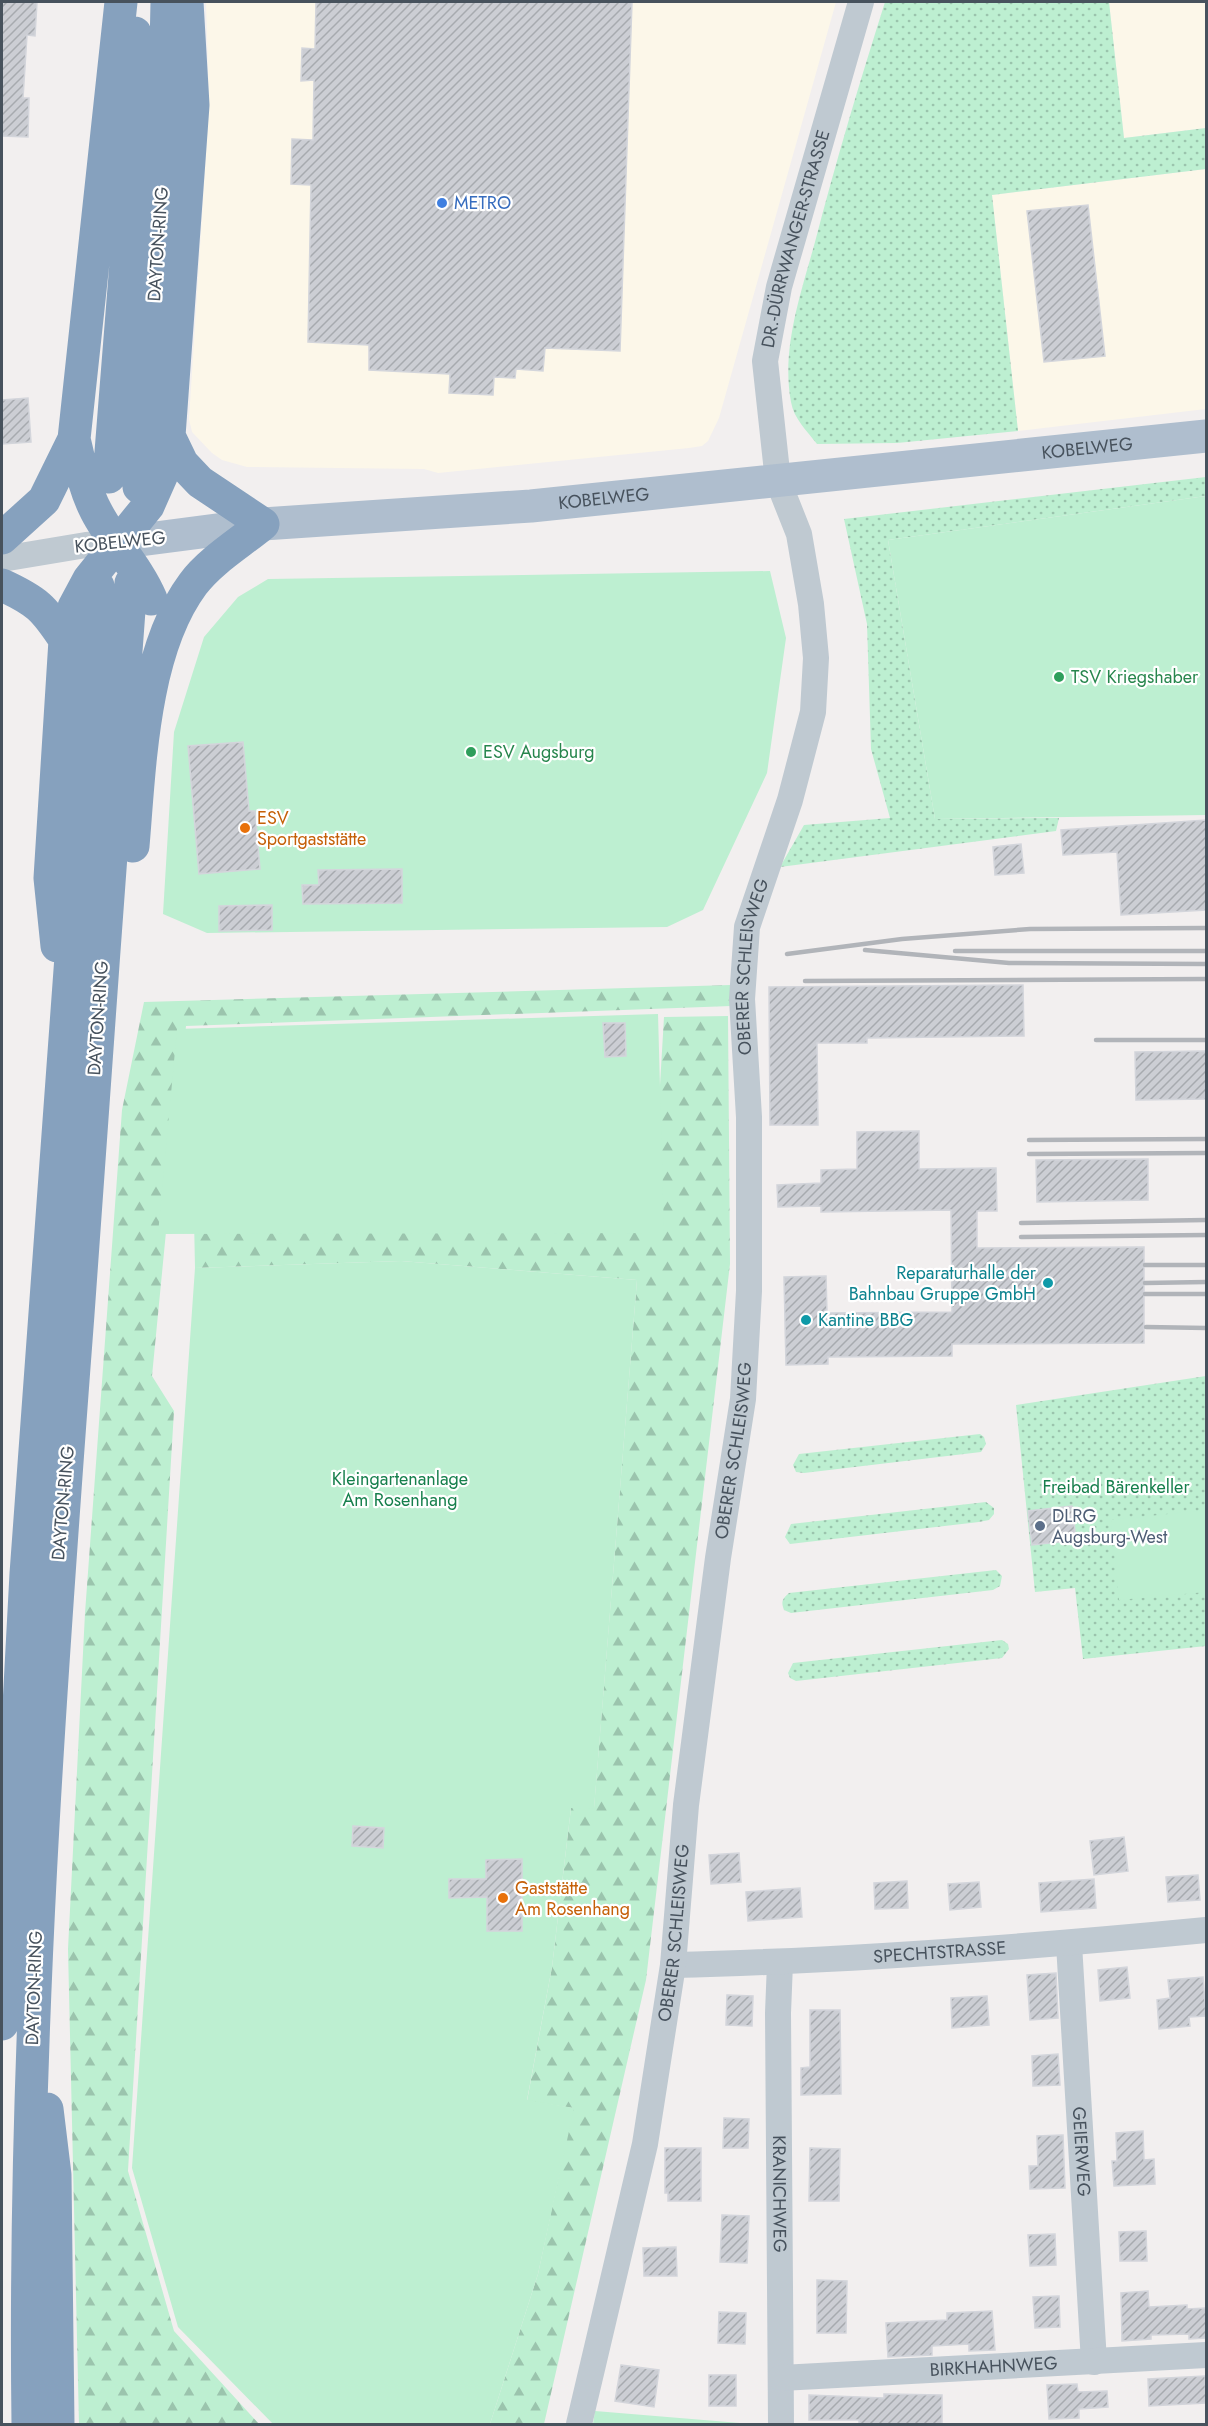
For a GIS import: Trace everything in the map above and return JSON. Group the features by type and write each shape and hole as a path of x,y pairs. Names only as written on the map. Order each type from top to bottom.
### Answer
{"highway":[{"path":"121,2 74,439 83,479 123,488"},
{"name":"DAYTON-RING","path":"123,488 126,263 136,2"},
{"name":"DAYTON-RING","path":"123,488 158,266 167,2"},
{"path":"66,1010 53,921 50,878 65,640 74,607 90,589 102,544 96,511 123,488 163,472 169,436 193,105 187,2"},
{"path":"100,996 120,930 129,888 144,732 164,636 193,584 263,524 200,482 182,463 169,436"},
{"path":"2,538 44,500 74,439"},
{"path":"102,544 134,527 123,488"},
{"path":"102,544 139,586 164,636"},
{"path":"2,585 34,600 48,613 65,640"},
{"name":"DAYTON-RING","path":"28,2424 28,2211 39,1861 57,1574 100,996 139,586"},
{"name":"DAYTON-RING","path":"2,2024 26,1574 66,1010 90,589"},
{"path":"32,2034 47,2108 55,2175 58,2424"}],"main road":[{"name":"KOBELWEG","path":"102,544 263,524 531,506 1206,436"}],"street":[{"name":"DR.-DÜRRWANGER-STRASSE","path":"778,481 765,361 779,287 861,2"},
{"name":"OBERER SCHLEISWEG","path":"579,2424 645,2144 673,1965 686,1805 717,1570 743,1399 750,1291 749,1126 742,999 747,927 790,800 813,712 816,658 811,604 799,534 778,481"},
{"name":"KOBELWEG","path":"2,559 102,544"},
{"name":"SPECHTSTRASSE","path":"673,1965 780,1963 1069,1944 1206,1930"},
{"name":"GEIERWEG","path":"1069,1944 1094,2362"},
{"name":"KRANICHWEG","path":"780,1963 778,2025 781,2424"},
{"name":"BIRKHAHNWEG","path":"781,2378 1206,2355"}],"shaded area":[{"path":"206,2 836,2 719,418 708,441 702,446 689,448 438,473 424,469 247,467 222,460 212,453 192,432 189,419 209,107"},
{"path":"1109,2 1206,2 1206,128 1124,138"},
{"path":"1206,169 1206,409 1018,431 992,195"}],"green space":[{"path":"885,2 1109,2 1124,138 1206,128 1206,169 992,195 1018,431 897,443 817,444 801,424 791,402 789,362 794,321 857,91"},
{"path":"1206,477 1206,496 888,540 935,819 1059,818 1056,831 780,867 804,825 890,818 871,749 867,624 844,519"},
{"name":"TSV Kriegshaber","path":"1206,496 1206,815 935,819 888,540"},
{"name":"ESV Augsburg","path":"770,571 786,638 767,773 703,910 667,927 207,933 163,914 174,732 204,637 238,597 268,579"},
{"path":"730,985 731,1006 186,1026 152,1376 174,1411 128,2171 174,2331 259,2424 79,2424 68,1949 85,1613 122,1110 144,1002"},
{"path":"658,1014 664,1233 158,1234 177,1029"},
{"path":"728,1016 730,1264 646,1980 544,2424 490,2424 538,2274 573,2108 527,2101 552,1967 571,1808 594,1808 637,1280 401,1261 195,1268 194,1219 657,1136 664,1017"},
{"name":"Kleingartenanlage Am Rosenhang","path":"401,1261 637,1280 594,1809 571,1808 552,1967 527,2100 574,2108 538,2274 490,2424 273,2424 178,2327 132,2168 195,1268"},
{"name":"Freibad Bärenkeller","path":"1206,1376 1206,1646 1083,1659 1075,1588 1035,1592 1016,1405"},
{"path":"980,1434 984,1437 986,1444 981,1452 804,1473 796,1472 793,1465 799,1454"},
{"path":"986,1502 994,1508 994,1514 989,1520 979,1522 790,1544 785,1537 791,1524"},
{"path":"1206,1510 1206,1592 1119,1600 1111,1520"},
{"path":"996,1570 1002,1576 1000,1586 993,1590 791,1613 784,1610 783,1605 789,1593"},
{"path":"1002,1640 1008,1644 1009,1649 1002,1658 796,1681 790,1678 788,1673 793,1663"},
{"path":"595,2411 752,2424 593,2424"}],"building":[{"path":"2,2 37,2 35,36 27,35 23,98 29,98 28,137 2,136"},
{"name":"METRO","path":"316,2 632,2 620,351 545,348 543,371 516,369 515,378 494,377 493,395 449,393 450,374 369,370 369,345 308,342 311,185 291,184 292,139 313,140 314,80 301,81 302,48 315,49"},
{"path":"1088,205 1105,356 1044,362 1027,211"},
{"path":"28,398 31,442 2,444 2,400"},
{"path":"243,742 249,811 255,811 260,869 199,874 188,746"},
{"path":"1206,820 1206,910 1121,915 1117,852 1063,855 1061,830"},
{"path":"1021,844 1024,873 995,875 993,847"},
{"path":"402,869 402,903 303,904 302,885 319,885 318,870"},
{"path":"272,905 272,930 219,931 219,906"},
{"path":"1023,985 1024,1036 867,1038 867,1043 817,1043 818,1125 770,1125 769,987"},
{"path":"603,1023 625,1023 626,1056 605,1057"},
{"path":"1206,1051 1206,1099 1136,1100 1135,1052"},
{"path":"919,1131 919,1169 996,1168 997,1211 977,1211 977,1248 1144,1247 1144,1343 952,1344 952,1356 828,1357 828,1364 786,1365 784,1277 826,1276 827,1313 952,1312 951,1210 821,1212 821,1206 778,1207 777,1185 821,1183 821,1170 857,1169 857,1132"},
{"path":"1148,1159 1148,1200 1037,1202 1036,1160"},
{"path":"1072,1506 1076,1540 1032,1545 1028,1511"},
{"path":"353,1826 384,1828 383,1848 352,1846"},
{"path":"1124,1837 1128,1871 1094,1875 1090,1841"},
{"path":"739,1853 741,1882 711,1884 709,1855"},
{"path":"522,1859 522,1931 487,1931 487,1897 449,1898 449,1879 486,1879 486,1860"},
{"path":"1198,1875 1200,1900 1168,1902 1166,1877"},
{"path":"1094,1879 1096,1908 1041,1912 1039,1883"},
{"path":"907,1881 908,1908 875,1909 874,1883"},
{"path":"979,1882 981,1907 950,1910 948,1884"},
{"path":"800,1888 802,1917 748,1921 746,1892"},
{"path":"1127,1967 1130,1998 1100,2001 1098,1970"},
{"path":"1056,1973 1058,2018 1030,2020 1027,1975"},
{"path":"1203,1977 1206,2016 1189,2017 1190,2026 1159,2029 1157,2000 1170,1998 1168,1980"},
{"path":"727,1995 753,1996 752,2026 726,2025"},
{"path":"987,1996 989,2025 952,2028 951,1998"},
{"path":"810,2010 840,2010 841,2094 801,2095 801,2068 810,2067"},
{"path":"1058,2054 1060,2085 1033,2086 1032,2056"},
{"path":"724,2118 749,2119 748,2148 723,2148"},
{"path":"1143,2131 1144,2160 1154,2159 1155,2184 1114,2186 1112,2161 1117,2161 1116,2133"},
{"path":"1063,2135 1065,2188 1030,2189 1029,2166 1038,2166 1037,2136"},
{"path":"665,2148 701,2148 701,2201 668,2201 668,2193 665,2193"},
{"path":"810,2148 840,2149 839,2201 809,2201"},
{"path":"722,2215 749,2216 747,2263 720,2262"},
{"path":"1146,2231 1147,2261 1120,2261 1119,2232"},
{"path":"1055,2234 1056,2265 1030,2266 1028,2235"},
{"path":"676,2247 677,2276 644,2276 643,2248"},
{"path":"817,2280 847,2281 846,2333 817,2333"},
{"path":"1148,2291 1149,2307 1187,2305 1187,2309 1206,2308 1206,2338 1189,2339 1189,2334 1151,2335 1151,2339 1122,2341 1121,2293"},
{"path":"1059,2296 1060,2327 1035,2328 1033,2297"},
{"path":"992,2311 995,2350 969,2351 969,2344 932,2346 932,2355 888,2357 886,2323 947,2320 947,2313"},
{"path":"719,2312 746,2313 745,2344 718,2343"},
{"path":"621,2365 659,2370 654,2407 615,2401"},
{"path":"709,2375 736,2375 736,2406 709,2406"},
{"path":"1205,2376 1206,2403 1149,2406 1148,2379"},
{"path":"1077,2384 1078,2392 1107,2391 1108,2407 1079,2409 1079,2418 1049,2419 1047,2385"},
{"path":"884,2394 942,2395 942,2424 859,2424 859,2420 809,2420 809,2395 884,2398"}],"railway":[{"path":"787,954 902,939 1030,929 1206,928"},
{"path":"865,950 1009,963 1206,964"},
{"path":"955,951 1206,951"},
{"path":"805,981 1206,979"},
{"path":"1096,1040 1206,1040"},
{"path":"1029,1140 1206,1139"},
{"path":"1029,1154 1206,1153"},
{"path":"1021,1223 1206,1220"},
{"path":"1021,1237 1206,1235"},
{"path":"1145,1265 1206,1265"},
{"path":"1145,1283 1206,1282"},
{"path":"1145,1294 1206,1294"},
{"path":"1146,1327 1206,1328"}],"place":[{"name":"METRO","path":"442,203"},
{"name":"TSV Kriegshaber","path":"1059,677"},
{"name":"ESV Augsburg","path":"471,752"},
{"name":"ESV Sportgaststätte","path":"245,828"},
{"name":"Reparaturhalle der Bahnbau Gruppe GmbH","path":"1048,1283"},
{"name":"Kantine BBG","path":"806,1320"},
{"name":"DLRG Augsburg-West","path":"1040,1526"},
{"name":"Gaststätte Am Rosenhang","path":"503,1898"}]}
